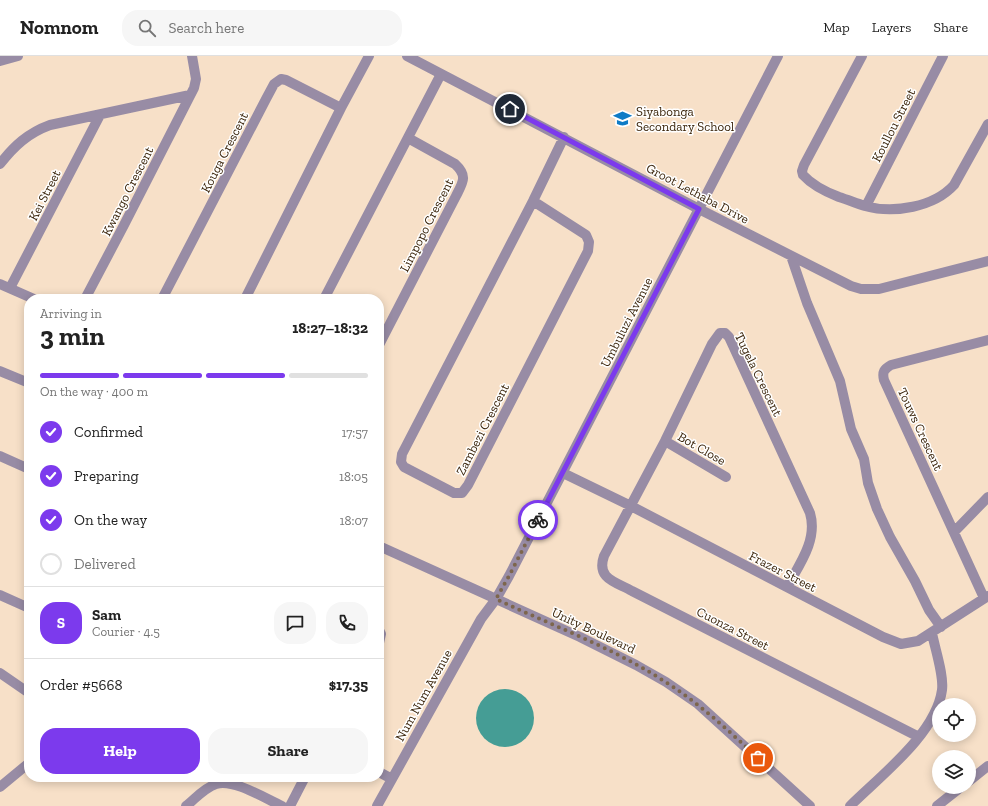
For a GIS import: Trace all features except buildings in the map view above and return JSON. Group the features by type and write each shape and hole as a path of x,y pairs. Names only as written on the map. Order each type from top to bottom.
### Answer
{"street":[{"path":"0,61 18,56"},
{"name":"Kwango Crescent","path":"88,294 194,88 196,79 192,56"},
{"path":"247,294 369,56"},
{"name":"Groot Lethaba Drive","path":"407,56 699,209 850,286 870,290 879,289 988,261"},
{"name":"Umbuluzi Avenue","path":"496,599 563,473 778,56"},
{"path":"862,56 805,161 802,171 803,175 807,180 815,185 832,194 866,206 889,209 909,207 934,200 947,192 959,176 988,124"},
{"name":"Koullou Street","path":"866,206 943,56"},
{"path":"327,294 441,74"},
{"name":"Kouga Crescent","path":"165,294 266,99 277,81 281,79 286,80 341,108"},
{"path":"0,164 11,150 25,137 50,125 190,95"},
{"name":"Kei Street","path":"10,288 100,115"},
{"name":"Zambezi Crescent","path":"533,202 586,235 589,242 588,251 468,485 462,493 454,494 404,468 401,462 402,454 533,202 564,137"},
{"name":"Limpopo Crescent","path":"384,335 456,196 463,178 463,173 454,164 408,138"},
{"path":"791,256 807,303 840,381 851,429 864,460 868,483 877,509 890,537 915,581 929,610 941,627"},
{"path":"0,284 24,294"},
{"name":"Tugela Crescent","path":"631,506 665,441 712,344 720,333 726,333 810,513 813,523 812,537 807,550 787,587"},
{"name":"Touws Crescent","path":"986,597 954,532 884,380 883,373 884,370 891,365 988,340"},
{"path":"0,370 24,382"},
{"name":"Bot Close","path":"665,441 726,477"},
{"path":"0,456 24,467"},
{"name":"Frazer Street","path":"563,473 631,506 900,644 918,642 986,597"},
{"path":"954,532 988,497"},
{"name":"Cuonza Street","path":"631,506 602,562 602,568 608,578 919,737"},
{"name":"Unity Boulevard","path":"384,548 587,641 636,665 666,682 698,704 810,806"},
{"path":"0,595 24,606"},
{"name":"Num Num Avenue","path":"376,806 481,619 496,599"},
{"path":"850,806 919,737 930,722 942,690 942,678 932,633"},
{"path":"0,673 24,690"},
{"path":"976,775 988,766"},
{"path":"0,787 24,767"},
{"path":"384,774 392,778"},
{"path":"186,806 212,786 223,782 241,787 282,806"},
{"path":"290,806 302,782"},
{"path":"937,806 952,794"}],"water":[{"path":"505,689 516,691 529,702 532,707 534,718 532,729 521,742 516,745 505,747 494,745 481,734 478,729 476,718 478,707 489,694 494,691"}],"way so far":[{"path":"538,520 496,599 580,637 666,682 698,704 758,758"}],"place":[{"name":"Siyabonga Secondary School","path":"623,118"}],"route":[{"path":"510,109 699,209 538,520"}]}
